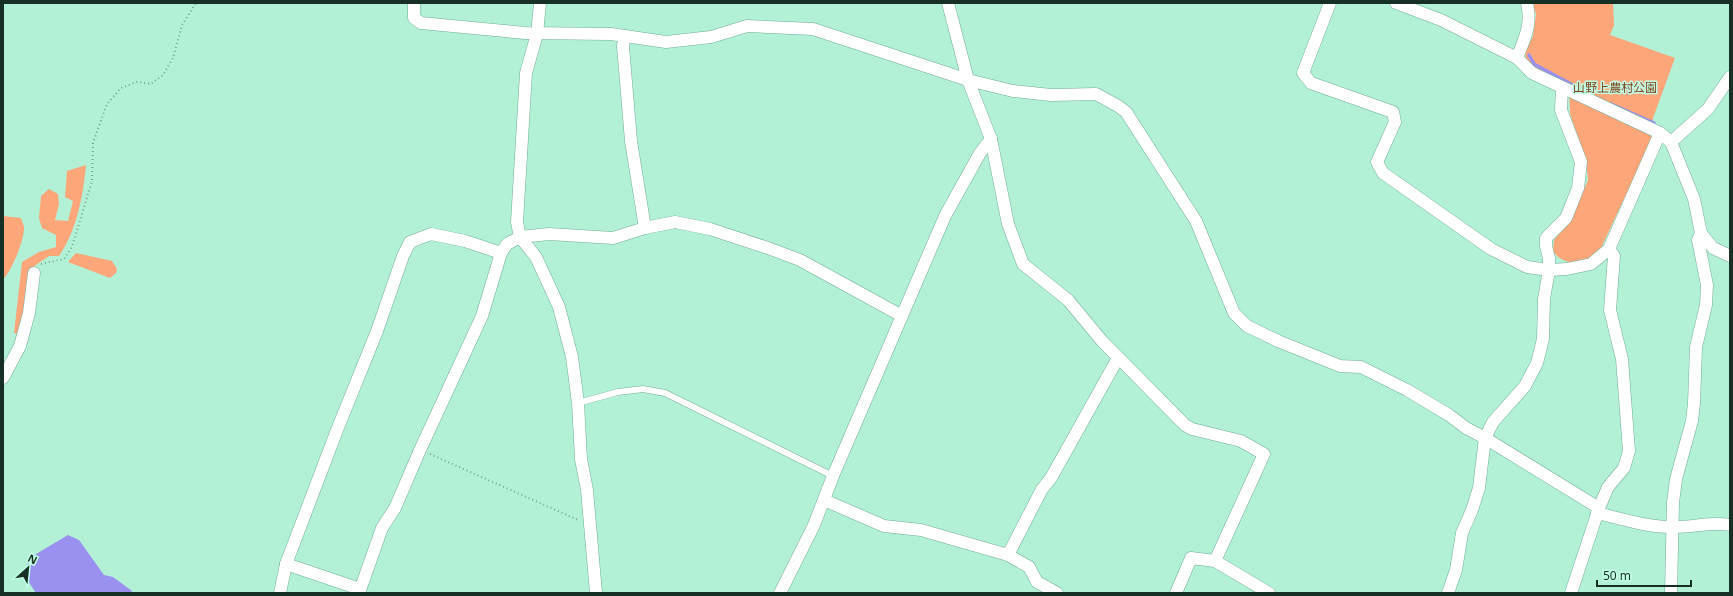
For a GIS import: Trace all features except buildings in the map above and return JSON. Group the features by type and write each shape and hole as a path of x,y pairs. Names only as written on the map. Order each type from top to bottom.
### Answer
{"street":[{"path":"414,3 414,18 421,23 537,34 611,34 666,42 711,38 747,26 813,29 968,80 1013,91 1051,95 1096,94 1126,112 1196,221 1234,313 1247,326 1278,341 1340,366 1361,366 1444,411 1466,428 1485,438 1598,511 1654,526 1673,527 1721,523 1730,525"},
{"path":"540,3 537,34 526,73 517,222 520,237 536,257 559,307 572,357 578,403 581,459 587,490 596,593"},
{"path":"948,3 968,80 991,139 1008,224 1023,264 1068,300 1102,341 1185,425 1192,429 1241,441 1264,454 1215,562"},
{"path":"1330,3 1302,73 1311,82 1393,112 1395,122 1378,162 1383,173 1491,249 1527,267 1549,270 1567,269 1591,264 1609,249 1660,133"},
{"path":"1396,3 1441,20 1517,58 1532,73 1660,133 1671,142 1694,199 1701,233 1713,248 1730,256"},
{"path":"1517,58 1527,32 1530,17 1527,3"},
{"path":"624,36 623,46 631,141 645,228"},
{"path":"1671,142 1708,109 1730,77"},
{"path":"1448,593 1456,570 1462,533 1472,510 1479,488 1485,438 1493,422 1525,386 1537,363 1543,339 1544,299 1549,270 1546,238 1566,218 1578,188 1581,162 1561,110 1562,88"},
{"path":"780,593 814,526 833,476 945,216 980,153 991,139"},
{"path":"286,564 360,591 382,528 396,508 420,450 482,316 501,253 507,244 520,237 549,234 613,238 645,228 676,222 710,229 800,260 902,316"},
{"path":"1671,593 1673,502 1676,479 1692,421 1696,347 1706,305 1707,285 1698,240 1701,233"},
{"path":"280,593 286,564 377,331 402,256 410,242 431,234 465,241 501,253"},
{"path":"1571,593 1598,511 1608,487 1624,468 1629,451 1622,359 1610,310 1614,256 1609,249"},
{"path":"3,378 20,346 30,313 34,273"},
{"path":"1008,555 1042,489 1051,478 1118,358"},
{"path":"824,500 884,526 921,530 1008,555 1029,567 1037,582 1057,593"},
{"path":"1176,593 1191,558 1215,562 1269,593"}],"lane":[{"path":"578,403 643,389 665,393 833,476"}],"path":[{"path":"34,273 41,265 64,258 72,247 92,181 94,143 107,104 121,88 137,82 151,84 163,75 173,58 182,25 196,3"},
{"path":"420,450 583,522 590,522"}],"green space":[{"name":"山野上農村公園","path":"1532,3 1613,3 1614,25 1610,35 1675,58 1653,118 1651,141 1601,248 1588,259 1581,261 1568,262 1560,258 1553,251 1554,240 1571,221 1588,180 1586,160 1570,114 1569,85 1532,66 1526,59 1525,53 1533,36 1536,14"},
{"path":"86,165 81,201 75,224 59,256 49,256 30,269 25,310 18,334 14,333 22,262 39,252 56,247 56,235 42,228 39,218 41,196 49,189 58,194 59,204 55,220 68,221 73,201 65,197 67,171"},
{"path":"3,216 21,218 24,232 17,254 7,275 3,279"},
{"path":"76,253 112,261 117,269 116,273 110,278 68,262"}],"shaded area":[{"path":"68,535 79,540 104,575 113,577 132,591 131,593 36,593 24,572 31,557"}],"waterway":[{"path":"1529,55 1534,64 1580,89"},
{"path":"1611,104 1654,123"}]}
